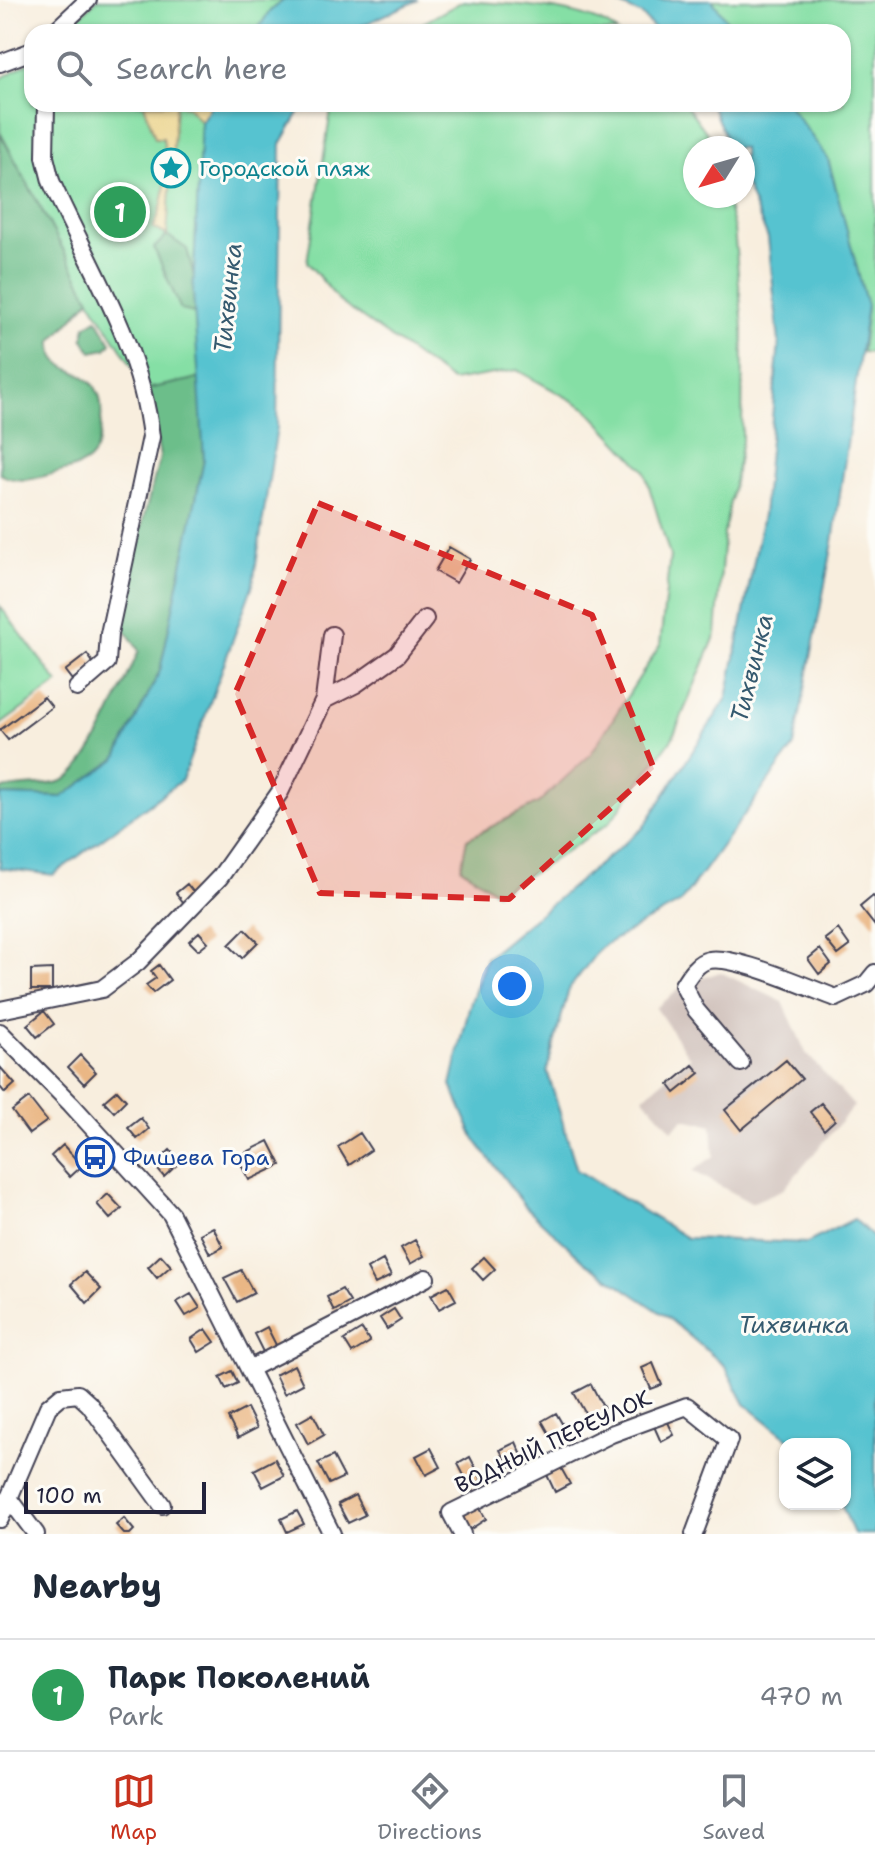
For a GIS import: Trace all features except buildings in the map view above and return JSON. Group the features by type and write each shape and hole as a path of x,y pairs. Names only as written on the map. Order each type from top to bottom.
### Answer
{"street":[{"path":"65,24 88,0"},
{"path":"0,63 24,54"},
{"path":"46,112 45,157 51,181 134,359 148,407 151,437 109,634 109,656 107,662 77,688"},
{"path":"324,700 356,684 397,655 425,619"},
{"path":"0,1010 102,989 138,962 220,877 280,792 324,700 332,635"},
{"path":"741,1063 696,1010 683,985 691,971 708,960 738,963 836,998 866,984 875,973"},
{"path":"0,1032 71,1104 171,1214 332,1534"},
{"path":"251,1368 426,1278"},
{"path":"0,1519 48,1407 61,1396 78,1394 162,1505"},
{"name":"ВОДНЫЙ ПЕРЕУЛОК","path":"462,1534 451,1513 611,1434 687,1406 729,1440 694,1534"},
{"path":"9,1498 36,1534"}],"highlighted area":[{"path":"318,503 592,615 654,769 509,899 320,893 235,694"}],"shaded area":[{"path":"720,972 783,1002 806,1053 854,1106 784,1189 751,1203 693,1171 714,1156 712,1125 684,1119 672,1130 643,1097 690,1058 656,1008 686,984"}],"green space":[{"path":"97,0 284,0 270,11 261,24 72,24"},
{"path":"712,0 871,0 875,7 875,353 862,352 867,306 828,159 794,112 851,112 851,24 729,24"},
{"path":"463,1 565,11 605,24 421,24"},
{"path":"24,66 24,112 207,112 201,122 193,292 200,378 147,389 94,307 0,132 0,79"},
{"path":"331,112 691,112 707,133 708,136 683,136 683,208 728,208 734,229 743,328 742,441 724,533 716,634 672,739 609,823 538,870 496,892 461,868 467,839 538,803 590,755 660,645 670,556 644,470 586,408 517,370 452,381 340,302 307,262"},
{"path":"0,133 90,299 52,341 53,351 61,364 82,375 95,387 101,409 100,436 88,461 71,469 24,480 0,474"},
{"path":"167,235 187,249 194,276 194,313 181,310 154,248"},
{"path":"97,319 111,343 106,349 92,352 83,339 86,326"},
{"path":"200,378 204,460 160,671 116,759 62,797 0,795 0,790 56,783 74,773 96,742 116,702 139,651 117,617 160,457 147,389"},
{"path":"0,606 58,683 0,725"}],"sand":[{"name":"Городской пляж","path":"147,112 175,112 167,235 153,228 161,206 166,161 163,138 155,138"},
{"path":"192,112 207,112 201,122"}],"water":[{"path":"284,0 418,0 366,24 261,24 270,11"},
{"path":"609,0 712,0 729,24 650,24 642,15"},
{"name":"Тихвинка","path":"207,112 299,112 281,144 277,427 253,584 182,780 53,875 0,868 0,795 62,797 116,759 160,671 204,460 193,292 201,122"},
{"name":"Тихвинка","path":"714,112 794,112 828,159 867,306 833,542 794,746 681,902 601,947 569,989 547,1070 577,1170 687,1238 807,1243 854,1219 875,1239 875,1534 854,1534 844,1510 851,1510 851,1438 788,1438 745,1404 725,1366 667,1317 585,1262 525,1206 474,1138 451,1085 469,1008 486,958 643,828 727,698 763,515 779,342 768,238 755,207 755,136 725,136"}],"place":[{"name":"Городской пляж","path":"171,168"},
{"name":"Парк Поколений","path":"120,212"},
{"name":"Фишева Гора","path":"95,1157"}]}
